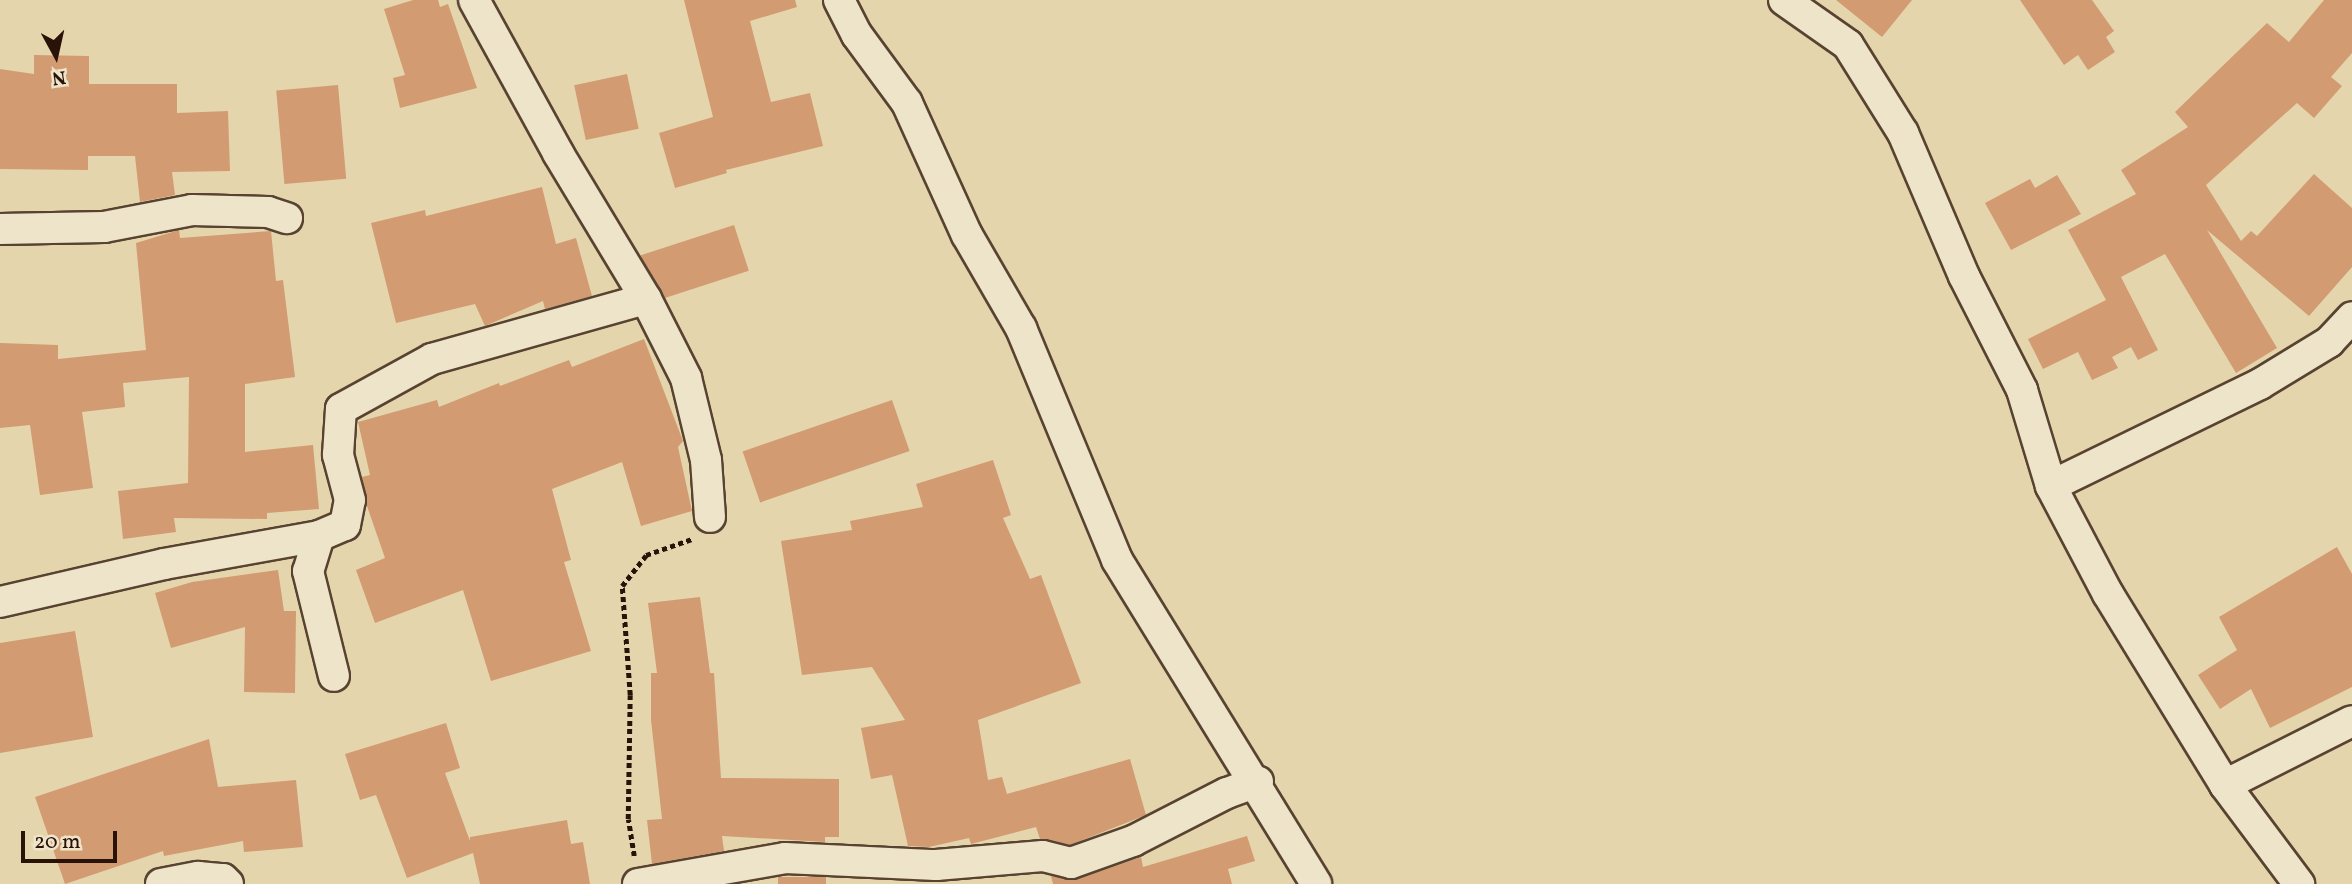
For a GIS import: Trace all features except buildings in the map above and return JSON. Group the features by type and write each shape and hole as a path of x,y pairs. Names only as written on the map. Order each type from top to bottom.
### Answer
{"street":[{"path":"474,0 558,153 646,299 686,378 706,460 710,517"},
{"path":"839,0 857,35 908,103 967,235 1021,328 1117,561 1258,782 1316,884"},
{"path":"1784,0 1848,45 1903,133 1965,276 2022,390 2052,486 2108,594 2225,785 2299,884"},
{"path":"0,229 104,227 192,209 268,212 287,218"},
{"path":"0,603 164,564 319,536 345,525 350,500 338,455 341,409 432,359 646,299"},
{"path":"2052,486 2260,384 2329,342 2352,317"},
{"path":"319,536 307,571 334,676"},
{"path":"2225,785 2352,721"},
{"path":"639,883 785,858 936,865 1043,856 1071,863 1133,841 1227,793 1258,782"},
{"path":"161,884 198,877 228,884"}],"path":[{"path":"639,883 628,819 630,695 622,586 646,555 691,540 710,517"}]}
